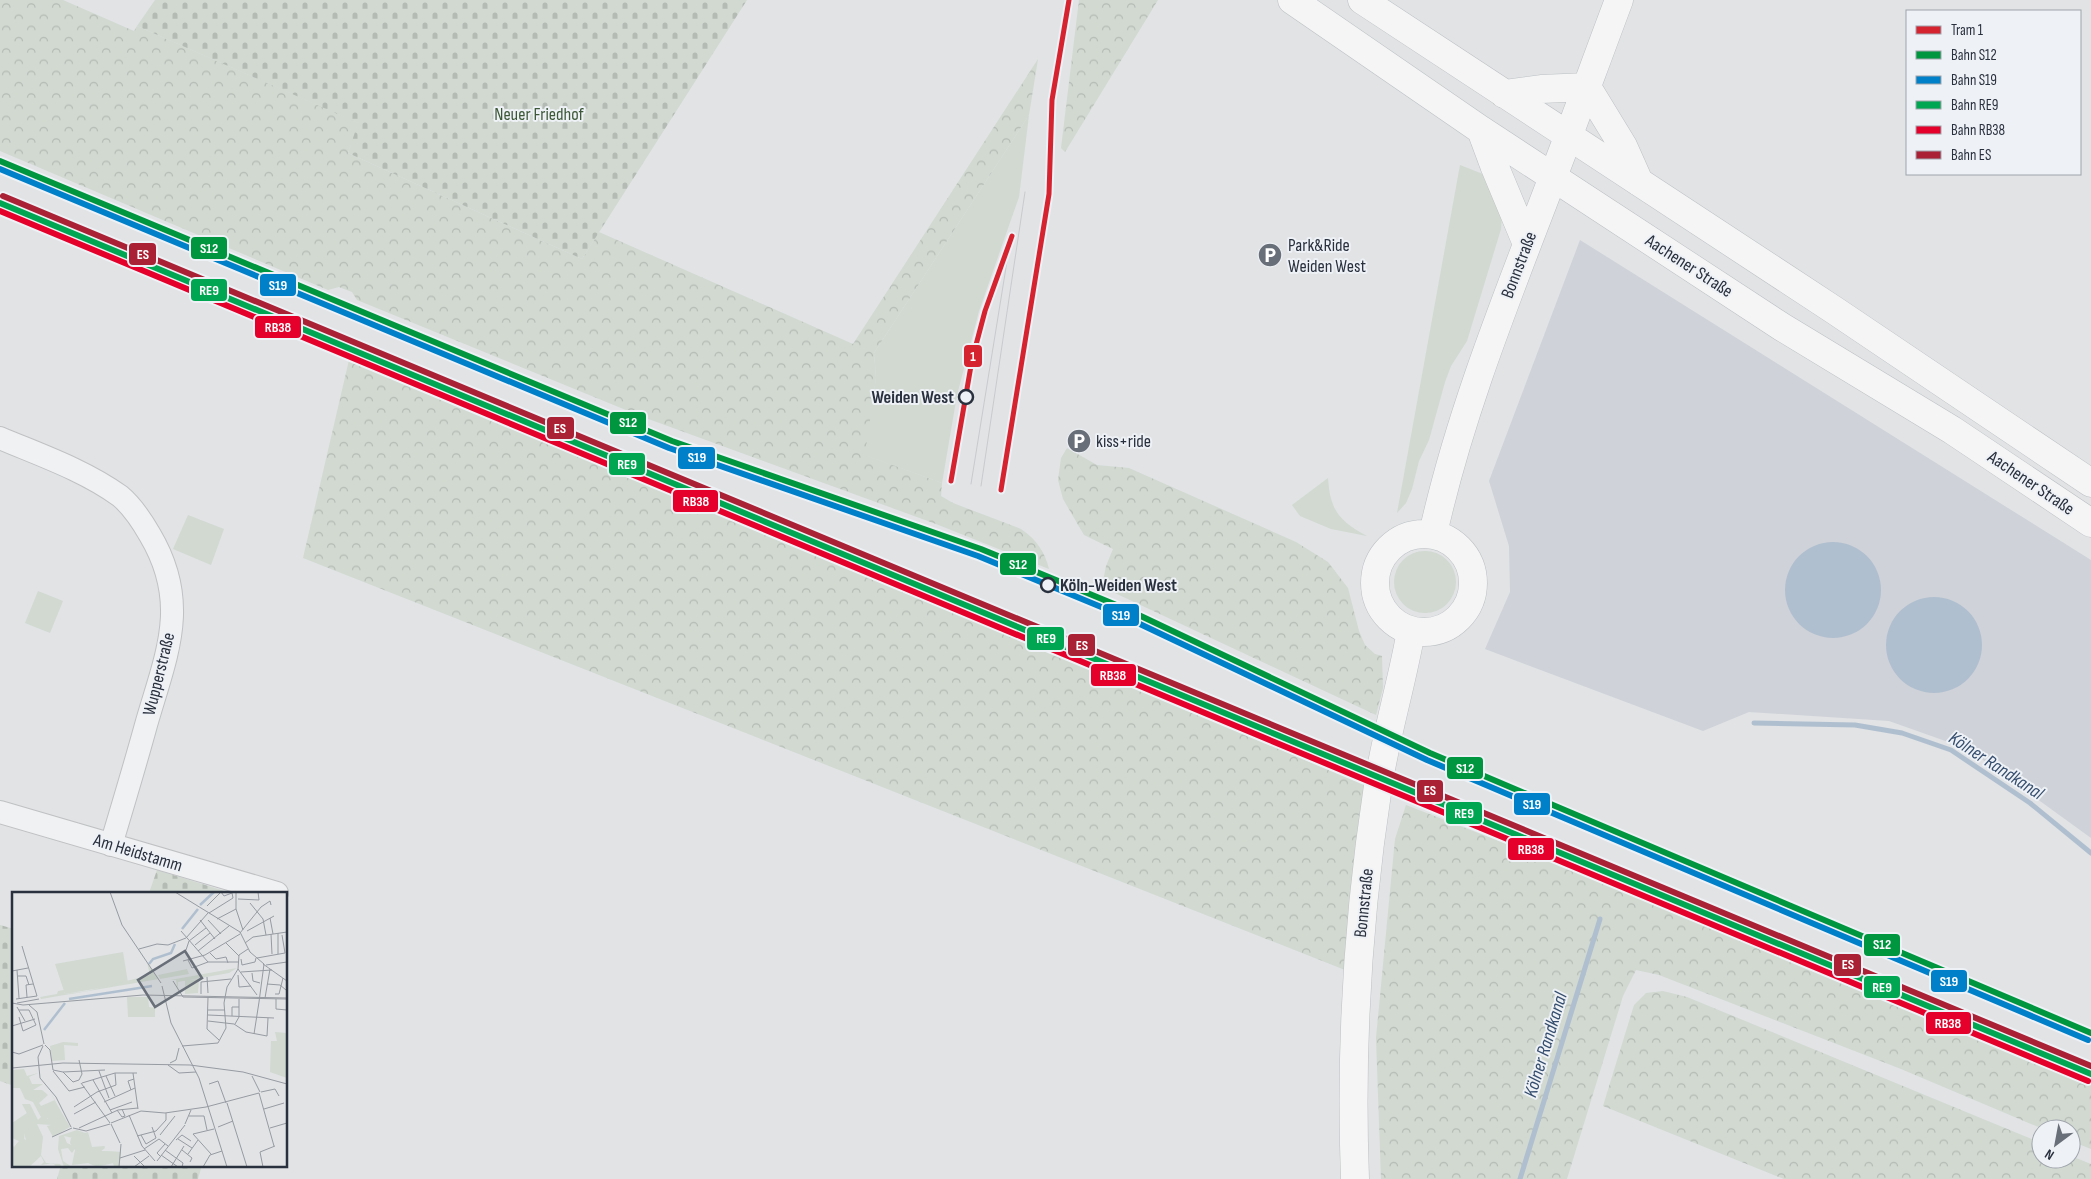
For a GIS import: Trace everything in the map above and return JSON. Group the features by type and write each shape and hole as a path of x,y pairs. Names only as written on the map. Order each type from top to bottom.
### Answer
{"main road":[{"name":"Aachener Straße","path":"1292,0 1481,130 1782,327 1952,430 2091,523"},
{"name":"Aachener Straße","path":"1362,0 2091,483"},
{"name":"Bonnstraße","path":"1434,534 1441,500 1462,429 1499,317 1619,0"},
{"path":"1504,94 1541,89 1587,87 1623,146 1639,182"},
{"path":"1481,130 1527,244"},
{"path":"1416,534 1434,534 1453,543 1463,552 1473,575 1473,591 1468,606 1458,619 1444,628 1428,632 1411,631 1395,624 1383,611 1376,595 1374,578 1379,561 1388,548 1401,539 1416,534"},
{"name":"Bonnstraße","path":"1355,1179 1354,1044 1357,978 1366,882 1380,776 1411,631"}],"street":[{"name":"Wupperstraße","path":"0,438 70,468 102,484 122,497 146,528 161,553 168,576 172,603 170,643 111,845"},
{"name":"Am Heidstamm","path":"0,812 274,892"}],"shaded area":[{"path":"1580,240 2091,560 2091,838 1968,749 1889,721 1749,712 1703,731 1485,649 1510,592 1509,546 1489,481"}],"green space":[{"path":"0,0 63,0 134,31 137,26 359,123 348,153 582,259 599,232 853,344 1038,59 1029,115 874,353 876,378 865,455 942,483 941,496 953,503 1021,529 1039,546 1049,569 936,524 643,417 357,300 352,292 339,287 328,290 0,151"},
{"name":"Neuer Friedhof","path":"155,0 747,0 582,259 348,153 358,123 137,26"},
{"path":"1079,0 1158,0 1065,152 1061,148"},
{"path":"1029,115 1019,197 979,311 957,395 942,483 864,455 876,378 874,353"},
{"path":"1460,165 1493,178 1502,213 1501,229 1467,341 1451,366 1429,440 1419,461 1412,489 1406,503 1397,513"},
{"path":"349,360 668,490 1366,786 1345,970 303,558"},
{"path":"1067,448 1097,465 1129,468 1296,542 1328,562 1348,588 1359,631 1365,645 1375,654 1382,656 1383,688 1376,715 1102,587 1106,566 1113,549 1084,535 1063,499 1058,480 1061,458"},
{"path":"1328,478 1331,498 1338,513 1349,525 1367,536 1331,529 1300,516 1292,505"},
{"path":"188,515 224,529 211,565 173,549"},
{"path":"1425,551 1437,554 1447,560 1453,570 1456,582 1453,594 1447,604 1437,610 1425,613 1413,610 1403,604 1397,594 1394,582 1397,570 1403,560 1413,554"},
{"path":"38,591 63,601 50,633 25,623"},
{"path":"1406,805 1703,920 2091,1082 2091,1149 2081,1145 2081,1119 2031,1119 2031,1124 1901,1069 1659,975 1636,970 1623,996 1567,1179 1381,1179 1376,1038 1395,839"},
{"path":"157,870 228,892 149,892"},
{"path":"0,925 12,928 12,1085 0,1081"},
{"path":"1663,991 1687,997 2031,1139 2031,1169 2081,1169 2081,1160 2091,1164 2091,1179 1784,1179 1603,1106 1634,1005 1646,993"},
{"path":"61,1166 202,1166 198,1179 57,1179"}],"water":[{"path":"1833,542 1851,546 1867,556 1877,572 1881,590 1877,608 1867,624 1851,634 1833,638 1815,634 1799,624 1789,608 1785,590 1789,572 1799,556 1815,546"},
{"path":"1934,597 1952,601 1968,611 1978,627 1982,645 1978,663 1968,679 1952,689 1934,693 1916,689 1900,679 1890,663 1886,645 1890,627 1900,611 1916,601"}],"waterway":[{"name":"Kölner Randkanal","path":"1754,723 1855,725 1902,733 1951,750 2030,803 2091,853"},
{"name":"Kölner Randkanal","path":"1520,1179 1600,919"}],"tram line":[{"name":"1","path":"1001,490 1049,194 1052,100 1069,0"},
{"path":"981,486 1025,192"},
{"name":"1","path":"951,481 972,360 985,311 1012,236"},
{"path":"971,484 1009,249"}],"rail line":[{"name":"S12","path":"0,161 672,441 981,549 1126,609 1430,753 2091,1033"},
{"name":"S19","path":"0,169 669,448 978,556 1123,616 1427,760 2088,1040"},
{"name":"ES","path":"3,196 2091,1066"},
{"name":"RE9","path":"0,203 2091,1074"},
{"name":"RB38","path":"0,211 2088,1081"}],"place":[{"name":"Park&Ride Weiden West","path":"1270,255"},
{"name":"Weiden West","path":"966,397"},
{"name":"kiss+ride","path":"1079,441"},
{"name":"Köln-Weiden West","path":"1048,585"}]}
